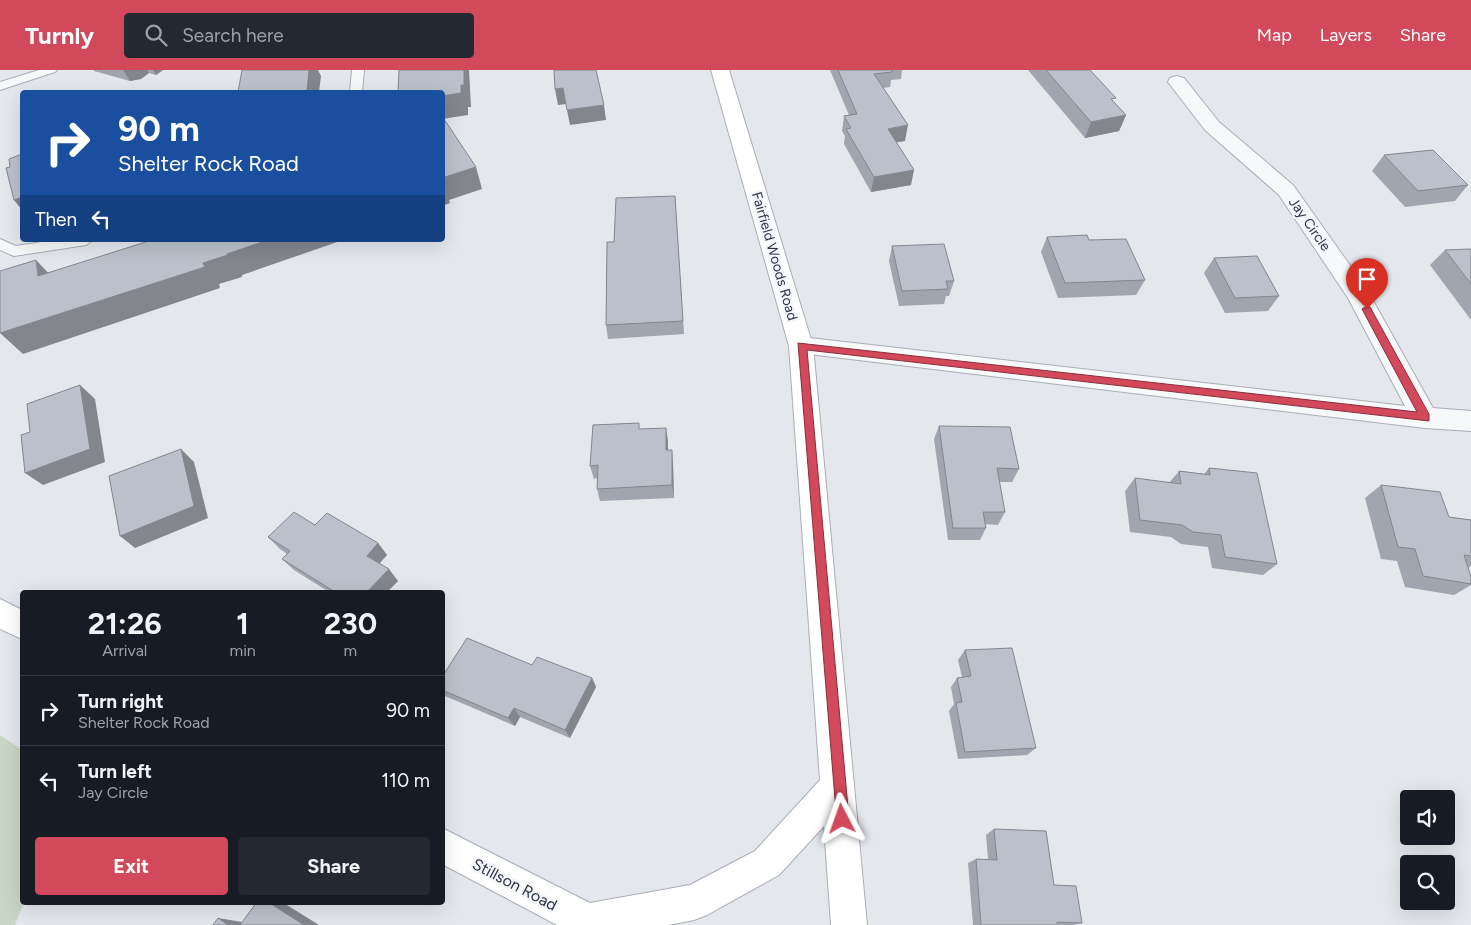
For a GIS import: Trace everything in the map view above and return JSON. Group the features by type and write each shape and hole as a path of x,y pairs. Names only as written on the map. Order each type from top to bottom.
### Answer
{"main road":[{"name":"Fairfield Woods Road","path":"720,70 801,346 839,784 849,925"},
{"path":"0,613 20,624"},
{"name":"Stillson Road","path":"445,847 591,923 694,902 767,862 839,784"}],"street":[{"name":"Jay Circle","path":"1177,82 1212,126 1286,190 1358,294 1426,418"},
{"path":"801,346 1426,418 1471,421"}],"lane":[{"path":"0,86 51,70"},
{"path":"356,90 358,70"},
{"path":"0,244 14,251 73,242"}],"green space":[{"path":"0,735 20,749 20,905 23,905 15,925 0,925"}],"building":[{"path":"242,70 309,70 307,90 238,90"},
{"path":"399,70 464,70 464,85 461,85 461,93 445,96 445,90 398,90"},
{"path":"554,70 596,70 604,105 567,110 563,88 555,89"},
{"path":"838,70 892,70 892,72 874,74 908,125 888,129 914,170 874,177 846,129 851,128 844,116 857,114"},
{"path":"1046,70 1090,70 1116,98 1111,99 1126,115 1091,122"},
{"path":"445,120 476,167 445,177"},
{"path":"1433,150 1468,185 1418,191 1384,155"},
{"path":"20,155 20,198 14,200 6,168 10,167 9,159"},
{"path":"675,196 683,321 606,325 607,242 614,242 616,198"},
{"path":"1087,235 1089,240 1126,239 1145,280 1065,283 1047,237"},
{"path":"146,242 262,242 203,263 205,267 0,333 0,271 36,260 38,276"},
{"path":"944,244 954,281 946,281 948,289 902,291 892,246"},
{"path":"1471,249 1471,284 1445,250"},
{"path":"1257,256 1279,296 1235,298 1214,258"},
{"path":"80,385 90,449 25,473 21,435 30,432 27,404"},
{"path":"639,423 639,429 666,428 666,450 672,450 672,485 597,489 598,465 590,466 593,425"},
{"path":"939,426 1010,427 1019,469 997,468 1005,512 983,512 986,528 953,528"},
{"path":"181,449 194,506 120,536 109,476"},
{"path":"1209,468 1257,473 1277,564 1225,557 1221,535 1193,532 1182,525 1140,520 1135,478 1181,484 1179,471 1210,475"},
{"path":"1381,485 1440,492 1449,517 1471,520 1471,556 1464,555 1471,577 1471,584 1423,576 1415,549 1398,547"},
{"path":"294,512 315,525 327,513 378,543 367,556 389,569 369,590 332,590 282,559 290,551 268,537"},
{"path":"467,638 532,665 537,657 592,678 565,730 514,708 508,718 445,691 445,672"},
{"path":"1012,648 1036,748 965,752 956,703 962,702 957,678 971,676 965,650"},
{"path":"994,829 1046,831 1054,885 1076,886 1082,923 1057,922 1057,925 981,925 976,859 997,860"},
{"path":"255,905 273,905 304,925 240,925"},
{"path":"218,918 228,925 213,925"}],"route":[{"path":"842,819 801,346 1426,418 1367,309"}]}
